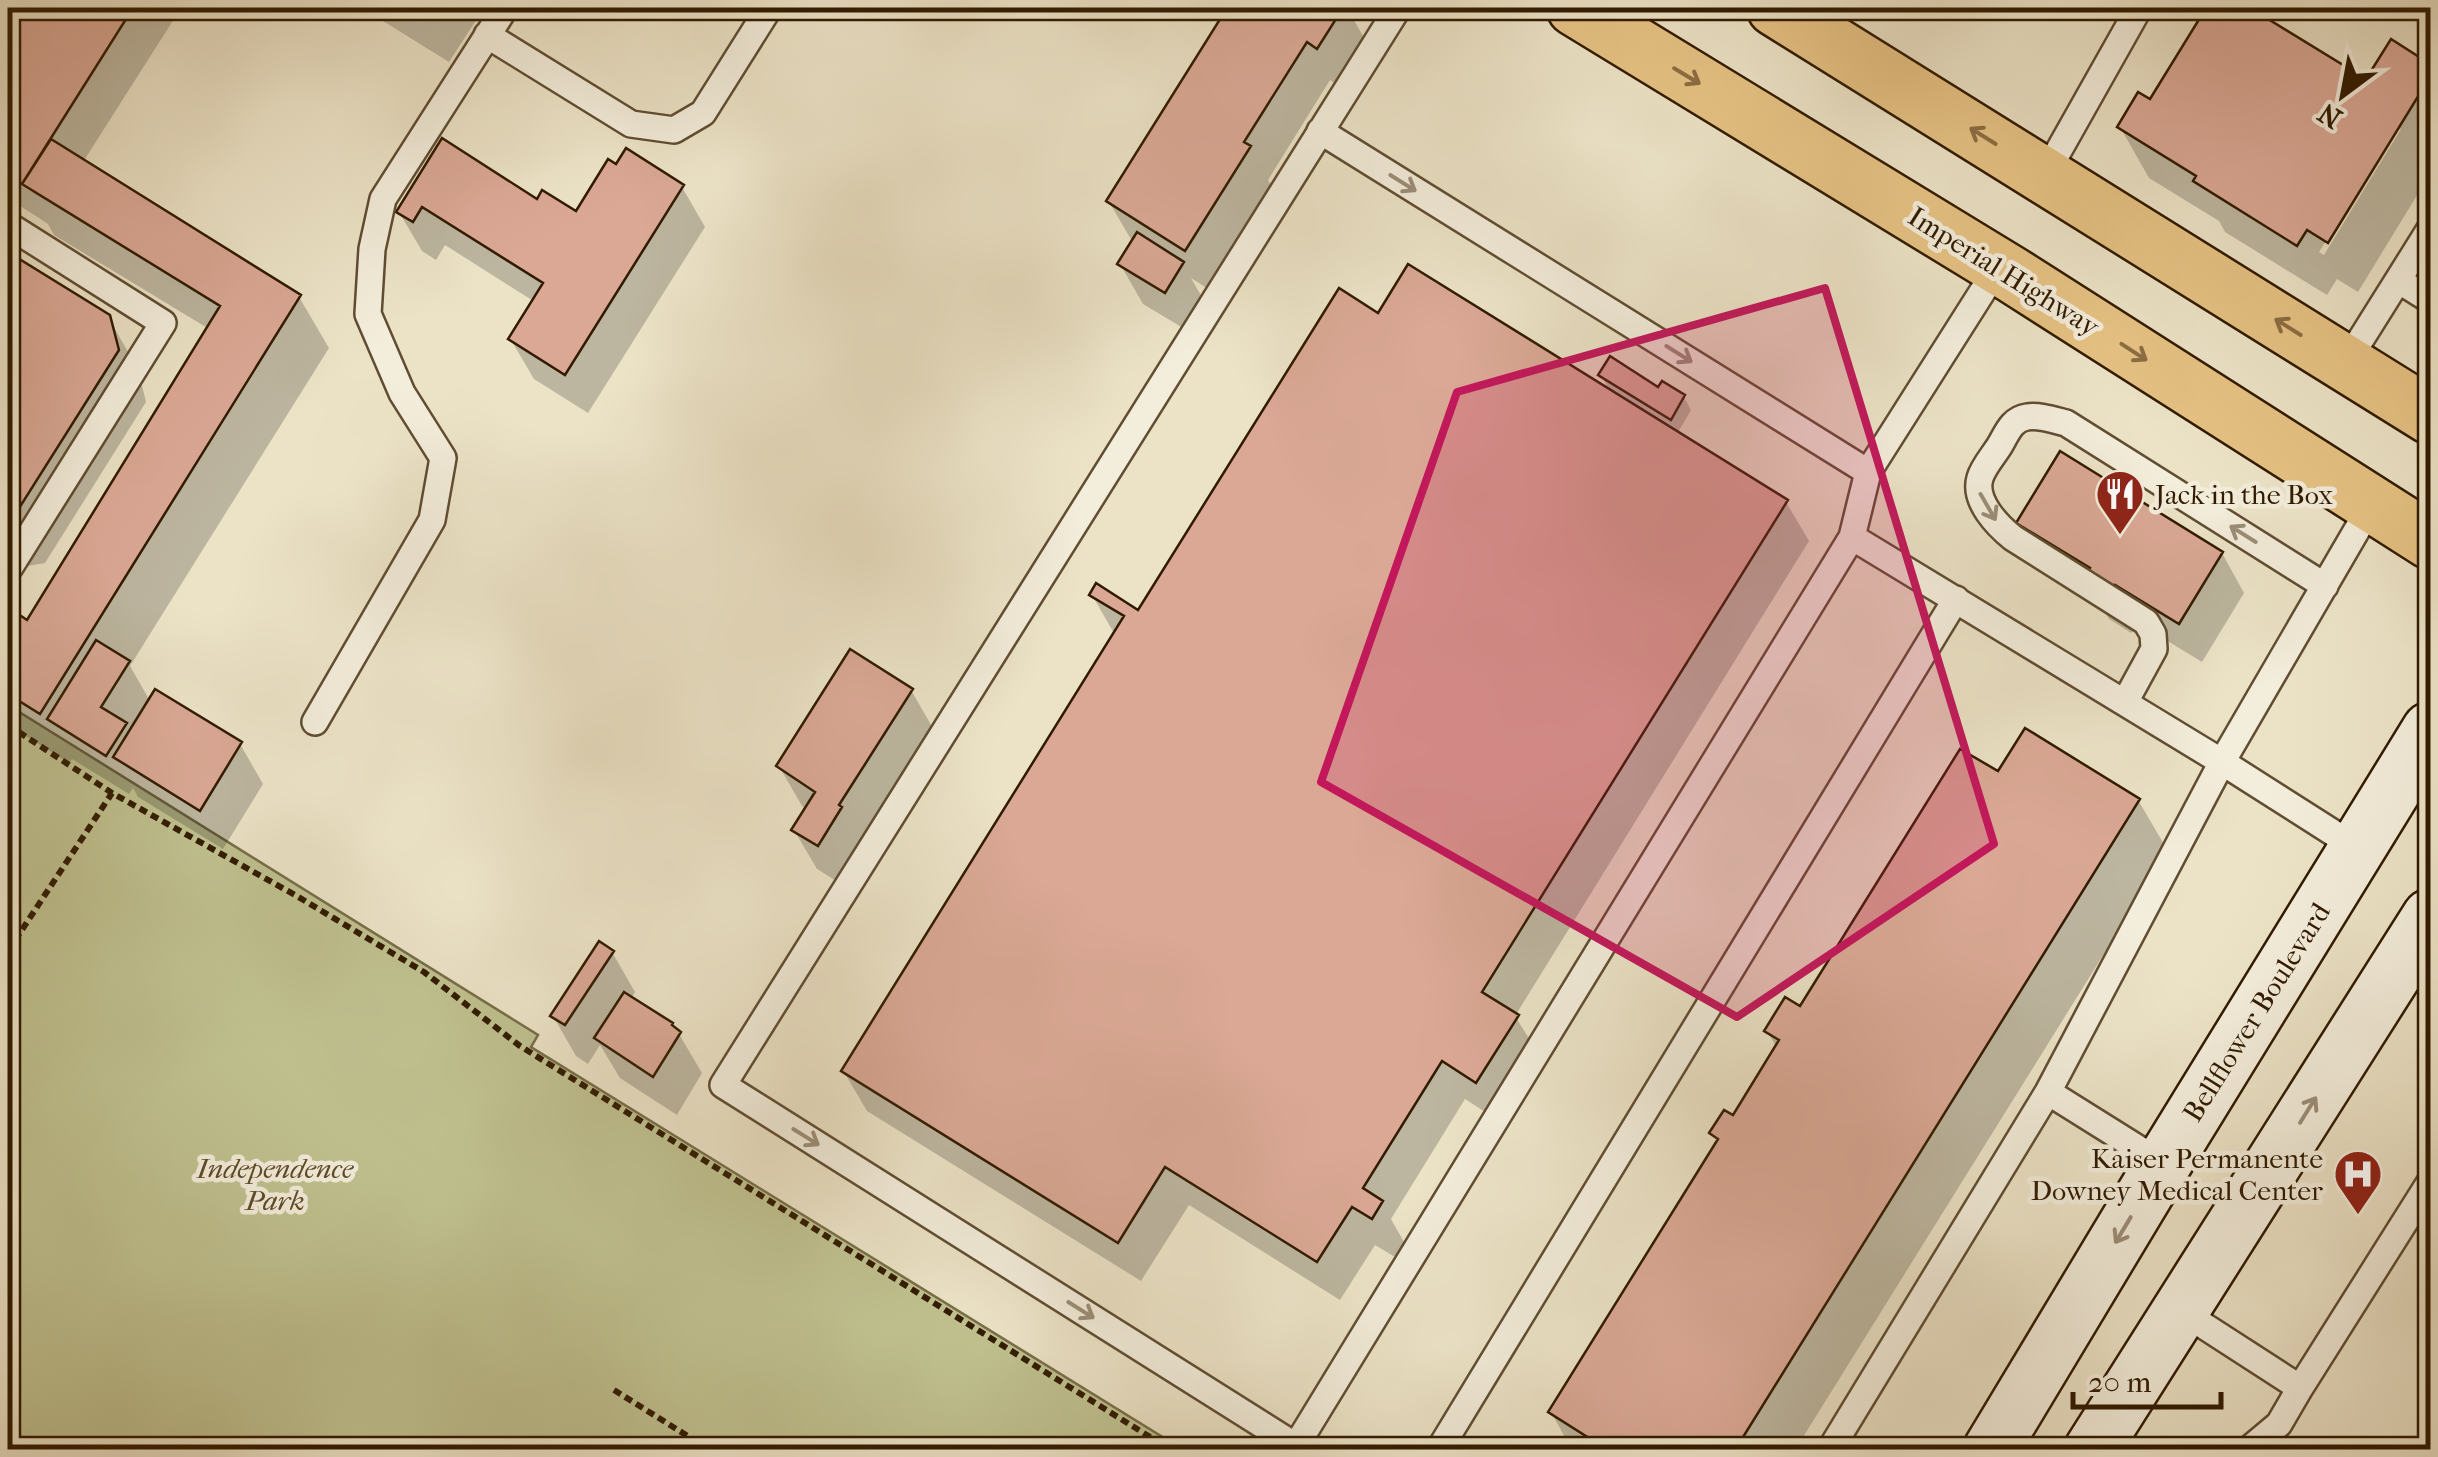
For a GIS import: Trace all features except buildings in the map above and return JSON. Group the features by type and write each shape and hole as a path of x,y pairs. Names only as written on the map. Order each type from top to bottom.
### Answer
{"main road":[{"name":"Imperial Highway","path":"1575,8 1998,267 2430,541"},
{"path":"1775,8 2430,416"},
{"name":"Bellflower Boulevard","path":"1991,1450 2430,730"},
{"path":"2092,1450 2430,917"}],"lane":[{"path":"315,722 432,520 443,458 402,393 368,314 372,249 383,199 504,8"},
{"path":"487,35 630,124 674,130 704,113 769,8"},
{"path":"1398,8 723,1085 1299,1448 1852,537 1868,472 1998,267"},
{"path":"2044,174 2139,8"},
{"path":"1320,131 1868,472"},
{"path":"8,226 163,323 8,566"},
{"path":"2346,363 2430,229"},
{"path":"2398,280 2430,300"},
{"path":"2125,702 2154,649 2153,634 2146,622 2013,538 1982,501 1980,479 2014,422 2032,417 2066,423 2325,586"},
{"path":"1830,1450 2048,1092 2222,762 2372,504"},
{"path":"1852,537 2357,848"},
{"path":"1439,1450 1956,599"},
{"path":"2048,1092 2163,1164"},
{"path":"2248,1450 2279,1424 2430,1182"},
{"path":"2181,1311 2300,1388"}],"path":[{"path":"8,725 112,793 424,972 520,1046 1171,1450"},
{"path":"8,951 112,793"},
{"path":"614,1390 710,1450"}],"highlighted area":[{"path":"1825,288 1994,844 1737,1017 1321,782 1457,392"}],"green space":[{"name":"Independence Park","path":"8,705 538,1035 531,1047 1182,1449 8,1449"}],"place":[{"name":"Jack in the Box","path":"2120,536"},
{"name":"Kaiser Permanente Downey Medical Center","path":"2358,1216"}]}
